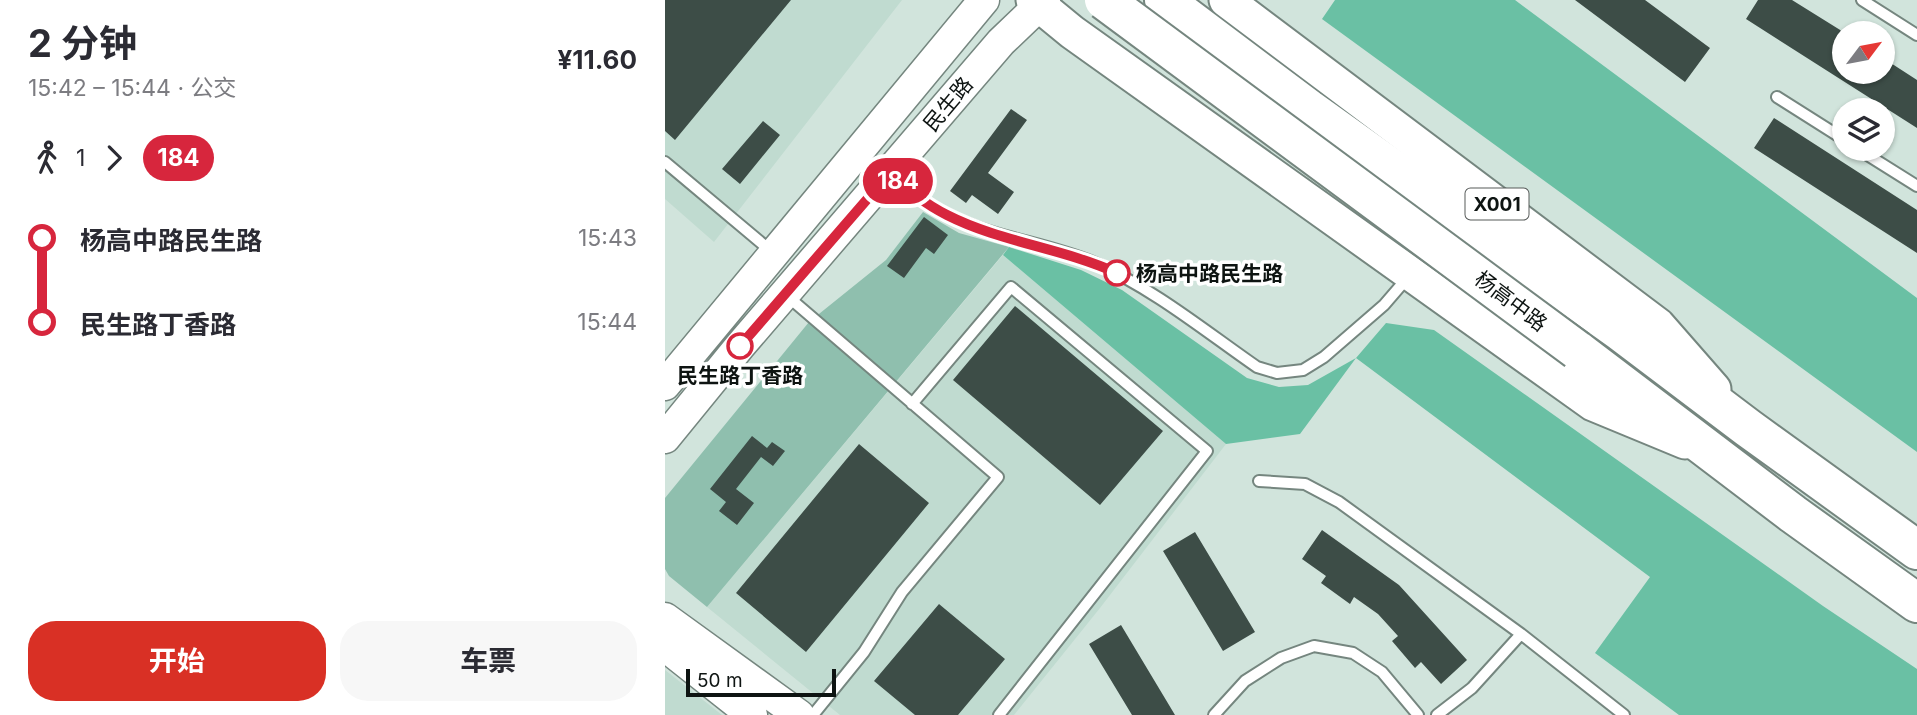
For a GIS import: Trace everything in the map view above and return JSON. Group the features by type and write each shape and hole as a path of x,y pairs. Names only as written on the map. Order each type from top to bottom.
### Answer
{"highway":[{"name":"杨高中路","path":"1104,0 1917,603"},
{"name":"杨高中路","path":"1164,0 1309,110 1600,317 1917,550"}],"main road":[{"name":"民生路","path":"665,385 983,0"},
{"name":"杨高中路","path":"1226,0 1658,325 1748,428"},
{"name":"民生路","path":"665,438 1001,42 1040,2"},
{"path":"1040,2 1072,32 1593,404 1716,456"},
{"path":"665,618 799,715"},
{"path":"665,646 752,715"}],"lane":[{"path":"1863,0 1917,35"},
{"path":"1777,97 1832,132"},
{"path":"1877,161 1917,187"},
{"path":"665,162 774,253"},
{"path":"889,174 921,200 948,215 978,227 1093,262 1131,280 1257,367 1277,373 1303,370 1324,356 1384,305 1411,275"},
{"path":"912,404 1011,288 1207,451 999,715"},
{"path":"785,294 998,478 902,592 858,660 813,715"},
{"path":"1259,481 1305,484 1339,502 1521,634 1624,715"},
{"path":"1437,715 1472,688 1521,634"},
{"path":"1214,715 1245,681 1281,658 1314,646 1353,653 1382,672 1418,715"}],"shaded area":[{"path":"665,0 902,0 714,242 665,199"},
{"path":"1003,255 1226,444 1014,715 840,715 707,607"},
{"path":"665,670 722,715 665,715"}],"green space":[{"path":"1335,0 1515,0 1917,298 1917,452 1322,19"},
{"path":"923,212 959,233 1009,247 707,607 669,576 665,569 665,498 809,322 886,260"},
{"path":"1009,247 1081,270 1122,290 1247,378 1279,387 1308,385 1356,358 1300,434 1226,444 1003,255"},
{"path":"1386,323 1434,330 1823,606 1917,669 1917,715 1679,715 1595,653 1650,577 1356,358"}],"building":[{"path":"665,0 791,0 675,140 665,131"},
{"path":"1575,0 1645,0 1710,48 1685,82"},
{"path":"1758,0 1792,0 1832,25 1832,74 1746,19"},
{"path":"1895,66 1917,80 1917,128 1895,114 1895,98 1870,98 1848,84 1895,84"},
{"path":"1011,109 1027,120 988,173 1014,192 998,214 972,195 966,203 950,191"},
{"path":"1774,118 1832,155 1832,161 1841,161 1917,210 1917,253 1754,148"},
{"path":"763,121 780,135 740,184 722,169"},
{"path":"924,217 948,235 934,254 926,248 904,278 887,266"},
{"path":"1015,306 1163,431 1100,505 953,380"},
{"path":"752,436 767,448 772,442 785,451 773,466 761,457 736,489 754,503 737,525 719,511 726,502 710,489"},
{"path":"859,444 929,503 806,652 736,593"},
{"path":"1322,530 1399,585 1467,660 1441,684 1421,662 1415,668 1392,641 1398,636 1378,614 1354,597 1350,604 1321,583 1326,576 1302,559"},
{"path":"1195,532 1255,632 1223,651 1163,551"},
{"path":"939,604 1005,659 958,715 915,715 874,681"},
{"path":"1121,625 1175,715 1132,715 1089,644"}],"bus line":[{"name":"184","path":"740,346 889,174 921,200 948,215 978,227 1093,262 1117,273"}],"place":[{"name":"杨高中路民生路","path":"1117,273"},
{"name":"民生路丁香路","path":"740,346"}]}
